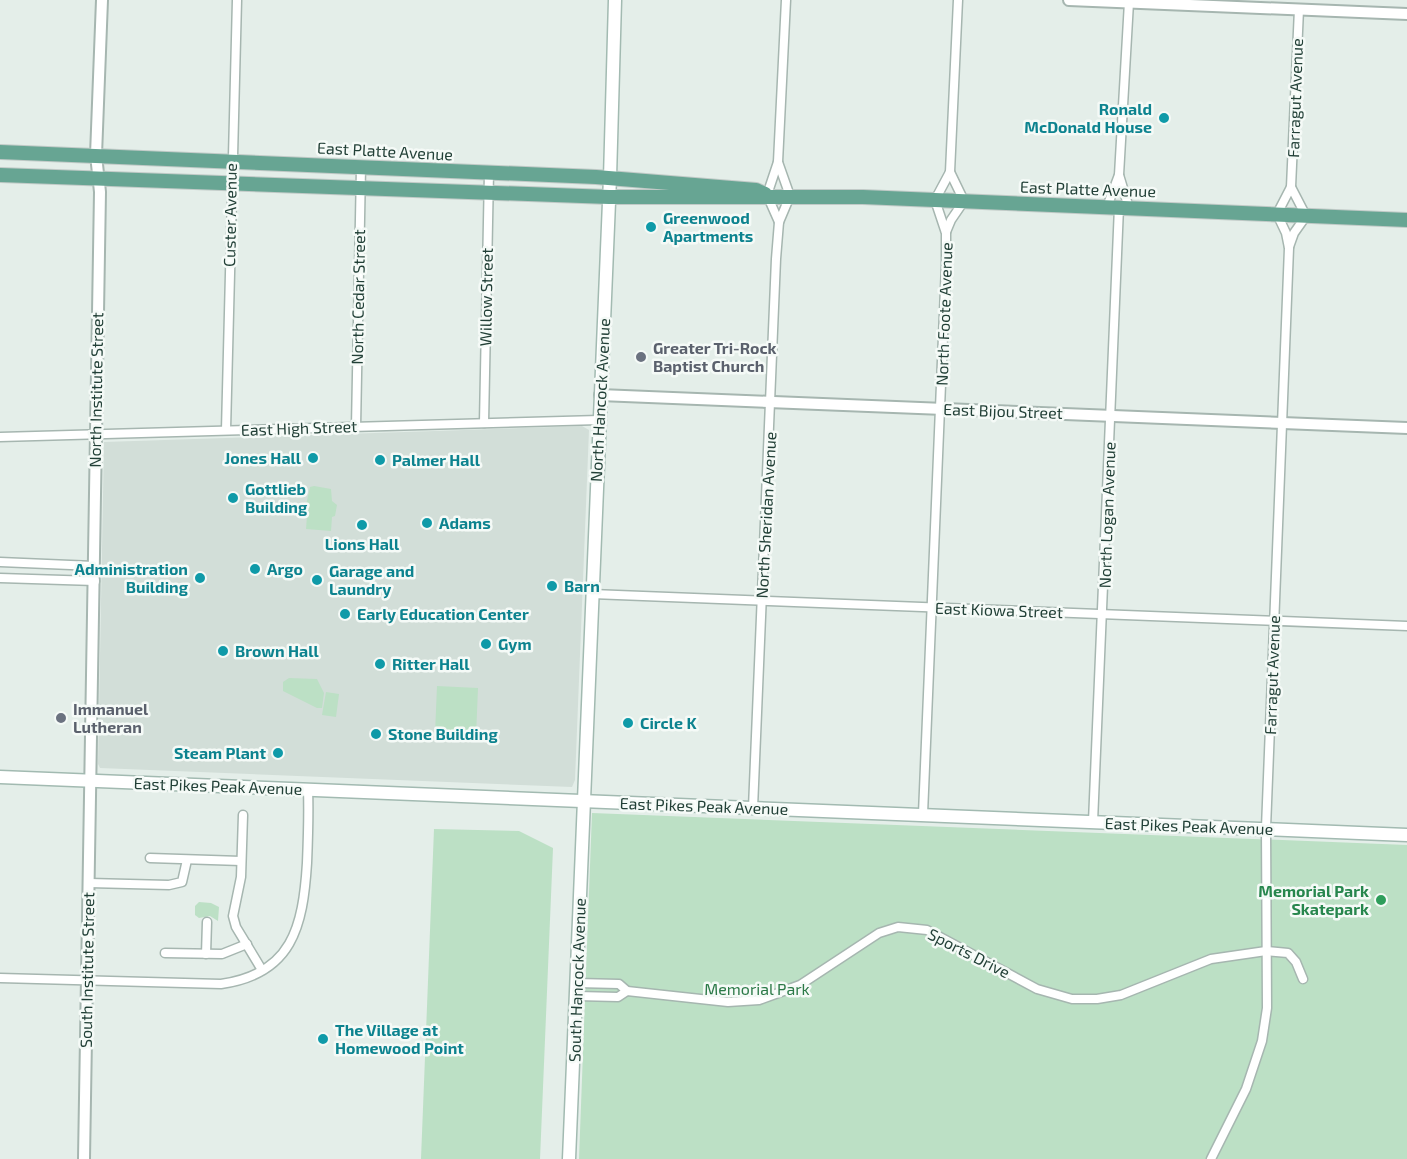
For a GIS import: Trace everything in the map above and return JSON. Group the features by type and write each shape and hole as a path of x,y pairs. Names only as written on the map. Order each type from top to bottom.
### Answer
{"main road":[{"name":"North Hancock Avenue","path":"582,801 610,178 615,0"},
{"name":"East Platte Avenue","path":"0,152 231,160 610,178 756,190 767,195 1407,220"},
{"name":"East Platte Avenue","path":"0,175 488,194 758,199 767,195"},
{"name":"East Pikes Peak Avenue","path":"0,777 1407,835"},
{"name":"South Hancock Avenue","path":"569,1159 577,996 582,801"}],"street":[{"name":"North Institute Street","path":"91,781 100,179 96,155 102,0"},
{"name":"Custer Avenue","path":"226,430 230,183 237,0"},
{"path":"767,195 778,162 786,0"},
{"path":"935,200 950,172 958,0"},
{"path":"1070,0 1211,3 1407,14"},
{"name":"North Logan Avenue","path":"1094,822 1104,615 1119,175 1129,2"},
{"name":"Farragut Avenue","path":"1211,1159 1246,1089 1262,1041 1266,1008 1266,828 1289,248 1286,233 1277,214 1291,187 1299,9"},
{"path":"778,162 790,196"},
{"name":"North Cedar Street","path":"356,427 360,167"},
{"name":"Willow Street","path":"484,423 489,172"},
{"path":"946,233 951,220 964,201 950,172"},
{"path":"1118,207 1119,175"},
{"name":"Farragut Avenue","path":"1291,187 1306,216"},
{"name":"North Sheridan Avenue","path":"767,195 779,222"},
{"name":"North Sheridan Avenue","path":"753,808 779,222 790,196"},
{"name":"North Foote Avenue","path":"923,814 941,409 946,233 935,200"},
{"path":"1289,248 1294,233 1306,216"},
{"name":"East Bijou Street","path":"600,395 1407,428"},
{"name":"East High Street","path":"0,437 599,420"},
{"path":"0,562 94,566"},
{"path":"0,578 95,581"},
{"name":"East Kiowa Street","path":"592,594 1407,626"},
{"name":"South Institute Street","path":"84,1159 91,781"},
{"path":"0,978 221,984 241,980 262,970 286,950 301,919 305,890 308,790"},
{"path":"243,815 241,877 233,916 262,970"},
{"path":"150,858 241,861"},
{"path":"89,883 169,885 182,882 187,860"},
{"path":"206,954 207,922"},
{"name":"Sports Drive","path":"577,983 619,984 627,990 728,1002 759,1000 800,985 879,933 898,927 927,930 1037,989 1085,1000 1121,995 1211,959 1266,951 1288,953 1293,957 1303,979"},
{"path":"165,953 231,952 247,944"},
{"name":"Sports Drive","path":"577,996 618,997 627,990"}],"shaded area":[{"path":"582,426 589,430 575,780 572,787 100,768 98,764 104,442"}],"green space":[{"path":"310,487 331,489 332,501 337,505 335,516 332,517 331,531 306,529 307,516 304,514"},
{"path":"289,678 317,679 324,693 322,708 317,708 283,691 283,682"},
{"path":"437,686 478,688 476,736 435,734"},
{"path":"326,692 339,694 336,717 322,715"},
{"name":"Memorial Park","path":"592,813 1407,845 1407,1159 579,1159"},
{"path":"434,829 519,831 553,848 540,1159 421,1159"},
{"path":"199,902 211,903 219,907 218,921 210,916 199,918 195,915 195,906"}],"place":[{"name":"Ronald McDonald House","path":"1164,118"},
{"name":"Greenwood Apartments","path":"651,227"},
{"name":"Greater Tri-Rock Baptist Church","path":"641,357"},
{"name":"Jones Hall","path":"313,458"},
{"name":"Palmer Hall","path":"380,460"},
{"name":"Gottlieb Building","path":"233,498"},
{"name":"Adams","path":"427,523"},
{"name":"Lions Hall","path":"362,525"},
{"name":"Argo","path":"255,569"},
{"name":"Administration Building","path":"200,578"},
{"name":"Garage and Laundry","path":"317,580"},
{"name":"Barn","path":"552,586"},
{"name":"Early Education Center","path":"345,614"},
{"name":"Gym","path":"486,644"},
{"name":"Brown Hall","path":"223,651"},
{"name":"Ritter Hall","path":"380,664"},
{"name":"Immanuel Lutheran","path":"61,718"},
{"name":"Circle K","path":"628,723"},
{"name":"Stone Building","path":"376,734"},
{"name":"Steam Plant","path":"278,753"},
{"name":"Memorial Park Skatepark","path":"1381,900"},
{"name":"The Village at Homewood Point","path":"323,1039"}]}
